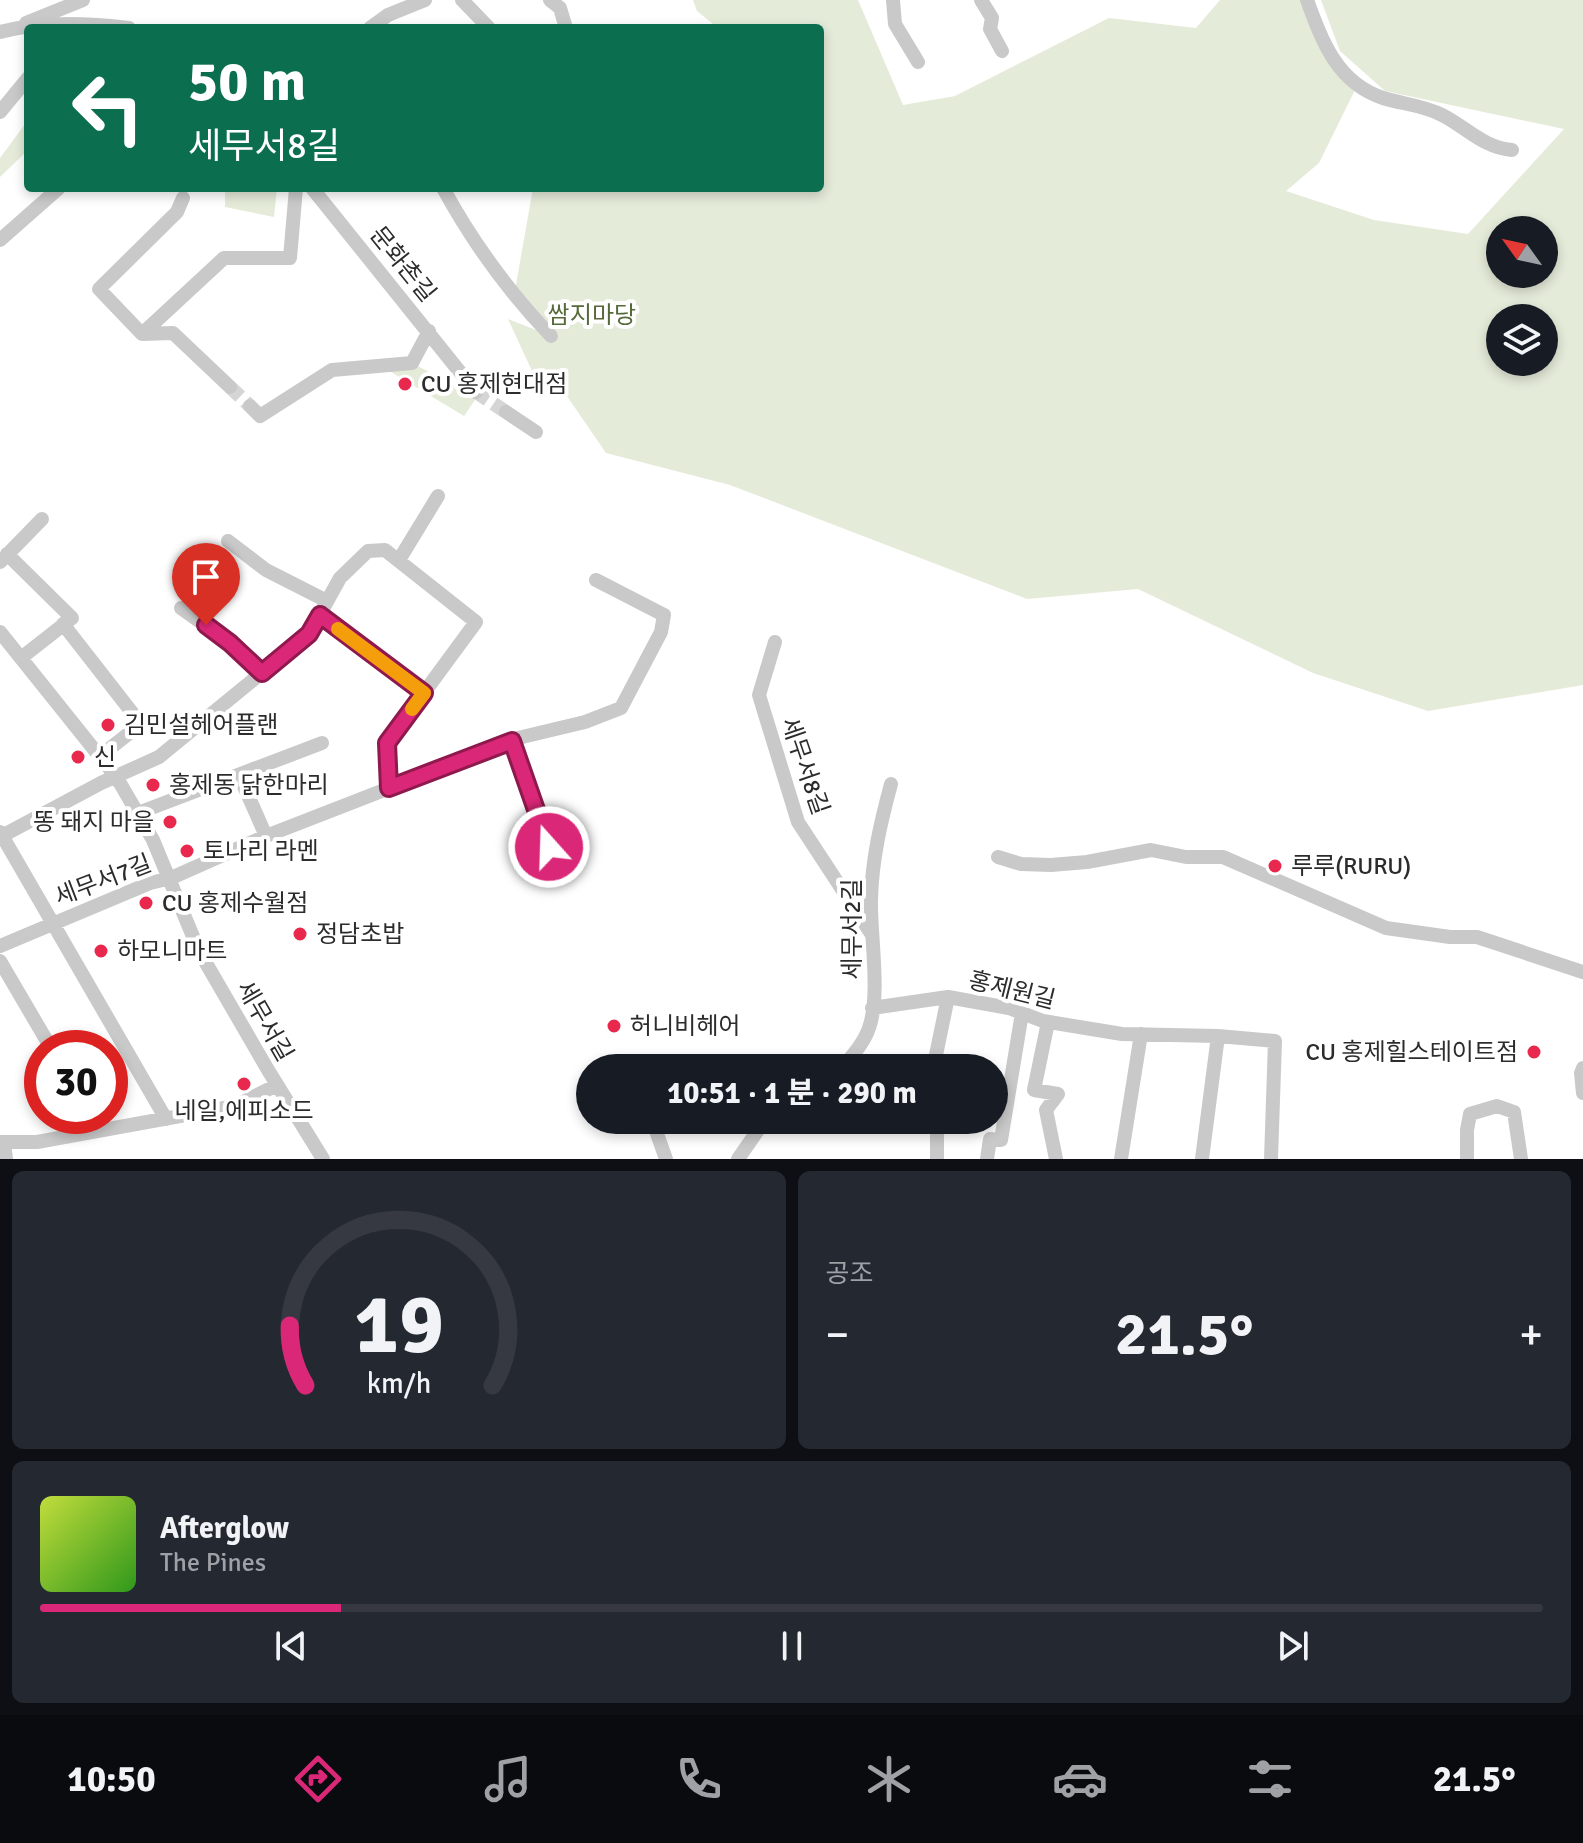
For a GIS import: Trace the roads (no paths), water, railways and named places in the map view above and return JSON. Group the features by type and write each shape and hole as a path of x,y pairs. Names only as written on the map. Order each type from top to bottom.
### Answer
{"street":[{"path":"7,30 83,0"},
{"path":"376,24 388,15 425,0"},
{"path":"462,0 485,24"},
{"path":"550,0 560,8 565,24"},
{"path":"893,0 895,24 918,62"},
{"path":"981,0 992,18 990,29 1002,51"},
{"path":"1307,0 1324,45 1337,66 1352,81 1380,98 1440,114 1496,149 1512,150"},
{"path":"388,15 398,24"},
{"path":"0,112 24,83"},
{"path":"0,240 54,192"},
{"path":"179,192 177,212 99,289 142,334 173,333 230,387"},
{"path":"142,334 224,258 290,258 296,192"},
{"name":"문화촌길","path":"315,192 429,331 462,381 476,392"},
{"path":"445,192 487,261 518,302 551,336"},
{"path":"250,406 260,416 332,370 412,363 429,331"},
{"path":"506,412 536,432"},
{"path":"399,560 438,496"},
{"path":"21,658 72,618 4,558 42,519"},
{"path":"228,541 266,570 327,601"},
{"path":"1,835 159,757 309,634 340,578 368,551 385,550 476,622 387,743 389,788"},
{"path":"171,878 266,836 512,741 585,722 621,708 655,645 664,615 596,580"},
{"path":"181,608 230,643 262,673"},
{"path":"320,615 424,693"},
{"path":"63,624 141,724 100,756"},
{"name":"세무서길","path":"0,632 117,778 171,878 199,951 323,1159"},
{"name":"세무서8길","path":"775,642 759,695 798,822 872,935"},
{"path":"512,741 549,847"},
{"path":"138,813 322,743"},
{"path":"239,775 266,836"},
{"name":"세무서2길","path":"854,1054 870,1027 871,898 879,826 891,784"},
{"name":"세무서7길","path":"1,835 52,923"},
{"path":"998,857 1021,864 1051,865 1151,850 1186,857 1223,857 1386,928 1450,937 1477,937 1583,972"},
{"name":"세무서7길","path":"0,946 150,883 171,878"},
{"path":"52,923 166,1119"},
{"path":"0,961 40,1030"},
{"path":"937,1054 948,997"},
{"name":"홍제원길","path":"872,1008 948,997 1009,1008 1048,1022 1122,1034 1275,1041 1271,1159"},
{"path":"987,1159 990,1139 1001,1140 1022,1013"},
{"path":"1048,1022 1034,1090 1058,1094 1046,1110 1056,1159"},
{"path":"1121,1159 1141,1034"},
{"path":"1202,1159 1218,1036"},
{"path":"1583,1068 1583,1093"},
{"path":"6,1159 2,1142 37,1142 235,1106 277,1085"},
{"path":"1467,1159 1470,1114 1497,1106 1514,1112 1521,1159"},
{"path":"657,1134 666,1159"},
{"path":"738,1159 755,1134"},
{"path":"937,1134 937,1159"}],"tunnel":[{"path":"230,387 250,406"},
{"path":"476,392 506,412"}],"place":[{"name":"CU 홍제현대점","path":"405,384"},
{"name":"김민설헤어플랜","path":"108,725"},
{"name":"신","path":"78,757"},
{"name":"홍제동 닭한마리","path":"153,785"},
{"name":"똥 돼지 마을","path":"170,822"},
{"name":"토나리 라멘","path":"187,851"},
{"name":"루루(RURU)","path":"1275,866"},
{"name":"CU 홍제수월점","path":"146,903"},
{"name":"정담초밥","path":"300,934"},
{"name":"하모니마트","path":"101,951"},
{"name":"허니비헤어","path":"614,1026"},
{"name":"CU 홍제힐스테이트점","path":"1534,1052"},
{"name":"네일,에피소드","path":"244,1084"}],"park label":[{"name":"쌈지마당","path":"592,315"}]}
